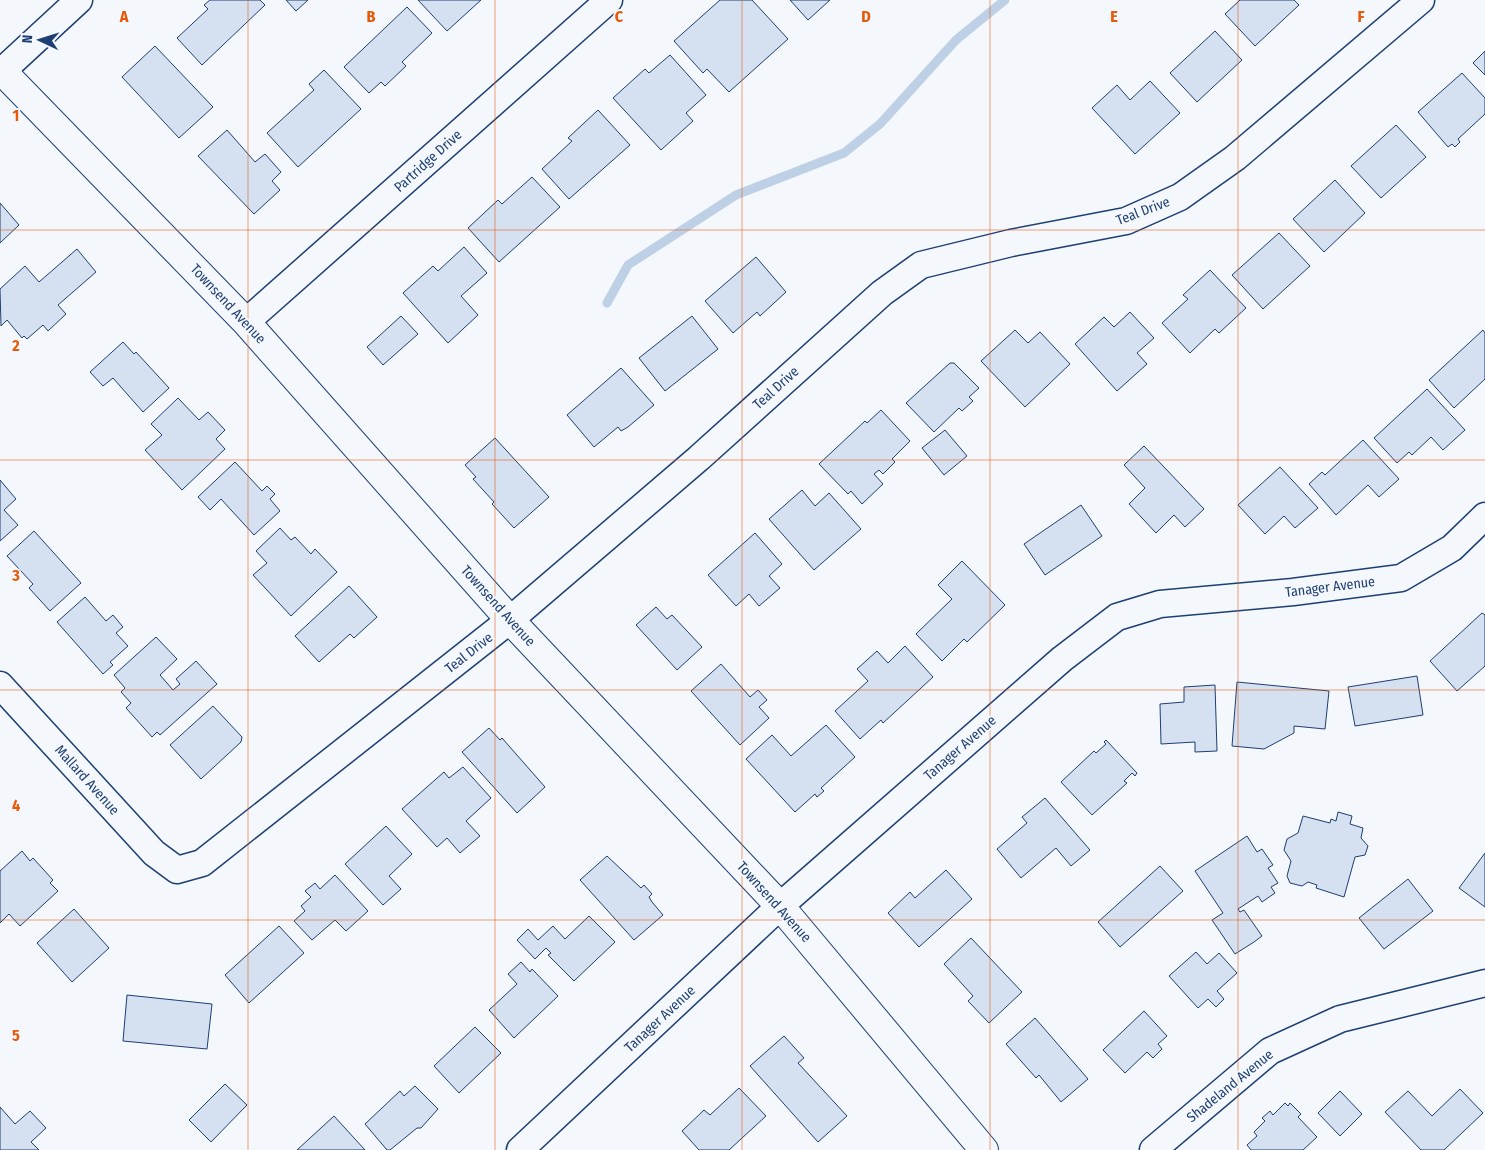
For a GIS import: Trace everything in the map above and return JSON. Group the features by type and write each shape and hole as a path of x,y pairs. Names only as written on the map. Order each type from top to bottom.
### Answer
{"street":[{"path":"1,72 79,0"},
{"name":"Partridge Drive","path":"246,322 609,0"},
{"name":"Teal Drive","path":"177,870 202,863 510,620 699,458 882,293 921,265 1011,243 1126,221 1180,197 1235,158 1421,0"},
{"name":"Townsend Avenue","path":"1,72 246,322 510,620 780,906 984,1150"},
{"name":"Tanager Avenue","path":"520,1150 780,906 1062,659 1117,617 1160,604 1293,592 1401,578 1452,548 1485,516"},
{"name":"Mallard Avenue","path":"0,685 154,853 177,870"},
{"name":"Shadeland Avenue","path":"1153,1150 1270,1051 1340,1019 1485,983"}],"building":[{"path":"210,0 260,0 265,5 202,65 177,38 208,9 204,5"},
{"path":"286,0 308,0 296,11"},
{"path":"418,0 481,0 447,31"},
{"path":"720,0 752,0 788,39 729,92 707,69 703,73 674,41"},
{"path":"790,0 830,0 808,20"},
{"path":"1240,0 1294,0 1299,5 1255,46 1225,14"},
{"path":"407,7 432,33 402,62 406,66 385,86 381,82 369,93 344,67"},
{"path":"1215,31 1242,60 1197,102 1170,73"},
{"path":"155,46 213,107 179,138 122,77"},
{"path":"1485,51 1485,75 1473,63"},
{"path":"670,55 706,95 686,113 693,121 661,150 613,98 645,69 649,73"},
{"path":"324,70 361,109 298,167 267,133 314,90 309,84"},
{"path":"1462,73 1485,98 1485,114 1458,139 1460,142 1455,147 1452,144 1448,147 1418,112"},
{"path":"1150,81 1180,113 1135,154 1092,108 1117,85 1130,100"},
{"path":"598,110 630,145 569,199 542,169 572,141 568,138"},
{"path":"1396,125 1426,157 1381,198 1351,166"},
{"path":"227,130 255,162 265,154 281,172 272,181 280,190 254,214 198,156"},
{"path":"532,177 560,207 499,262 468,228 498,200 502,204"},
{"path":"1335,180 1365,213 1324,252 1293,219"},
{"path":"0,203 19,225 0,243"},
{"path":"1279,233 1310,266 1263,309 1232,275"},
{"path":"464,247 487,273 461,296 478,315 448,343 403,293 433,266 438,271"},
{"path":"77,249 96,272 58,305 66,314 48,331 43,325 27,339 24,336 22,338 7,320 1,326 0,289 25,266 39,282"},
{"path":"756,257 786,292 760,316 757,312 733,333 705,301"},
{"path":"1210,270 1246,308 1219,333 1215,329 1190,353 1162,323 1188,299 1183,295"},
{"path":"1130,312 1154,338 1137,353 1147,364 1117,391 1075,344 1104,317 1114,327"},
{"path":"401,316 418,334 383,365 367,347"},
{"path":"692,316 718,349 665,391 639,358"},
{"path":"1015,330 1028,343 1040,332 1070,364 1025,407 981,361"},
{"path":"1483,330 1485,333 1485,379 1454,408 1429,380"},
{"path":"123,342 134,354 136,352 169,388 143,412 113,378 103,386 90,372"},
{"path":"950,363 954,363 979,388 969,397 973,401 962,411 959,408 934,432 906,403"},
{"path":"621,368 654,405 628,427 621,431 618,427 594,447 567,415"},
{"path":"1427,389 1465,430 1443,450 1431,437 1412,455 1409,452 1397,463 1374,438"},
{"path":"178,398 199,420 208,412 225,430 216,439 225,449 182,490 145,450 162,435 151,424"},
{"path":"881,410 910,441 892,459 895,462 883,474 879,470 874,474 883,484 862,504 851,491 848,494 819,464 865,421 867,423"},
{"path":"945,430 967,456 944,475 922,448"},
{"path":"495,438 549,497 514,528 492,504 494,502 473,479 476,477 465,465"},
{"path":"1363,440 1399,479 1379,497 1368,485 1336,515 1309,484 1322,472 1325,475"},
{"path":"1144,446 1204,509 1185,527 1174,515 1156,533 1129,504 1145,488 1124,465"},
{"path":"235,462 262,491 267,486 275,494 270,499 280,511 254,535 221,499 210,510 198,497"},
{"path":"1280,467 1318,508 1295,528 1284,516 1265,534 1238,505"},
{"path":"0,480 16,499 4,510 18,525 0,541"},
{"path":"802,490 815,506 829,493 861,529 814,570 769,519"},
{"path":"1081,505 1102,536 1045,575 1024,544"},
{"path":"280,528 291,540 295,537 311,554 315,549 337,572 291,616 253,575 267,563 256,551"},
{"path":"34,531 81,583 50,611 29,588 33,584 7,556"},
{"path":"755,533 782,564 769,576 780,588 759,606 749,594 736,606 708,575"},
{"path":"962,561 1005,605 967,642 964,639 942,661 916,634 952,599 938,585"},
{"path":"349,586 377,617 354,638 350,634 319,662 295,636"},
{"path":"85,597 106,621 113,615 123,627 116,633 128,646 110,662 113,665 103,674 57,622"},
{"path":"656,607 667,619 672,615 702,647 677,670 636,625"},
{"path":"1482,613 1485,615 1485,666 1457,691 1430,661"},
{"path":"156,637 177,659 160,675 173,690 180,684 176,679 196,661 217,684 160,735 157,732 152,737 126,708 131,703 121,692 125,688 114,675"},
{"path":"905,646 933,677 883,723 881,720 860,739 835,711 868,681 857,669 877,651 888,663"},
{"path":"721,664 750,697 758,690 767,700 759,707 769,718 740,745 691,691"},
{"path":"1417,676 1423,715 1355,726 1348,687"},
{"path":"1237,682 1329,691 1325,729 1294,726 1294,733 1264,749 1232,746"},
{"path":"1215,685 1217,751 1195,752 1195,742 1161,744 1160,704 1184,702 1184,687"},
{"path":"213,706 242,737 241,742 201,779 170,745"},
{"path":"826,725 855,757 821,788 824,791 817,797 815,794 795,812 746,759 772,735 791,756"},
{"path":"489,728 500,740 502,738 545,787 517,813 462,752"},
{"path":"1106,740 1137,773 1135,776 1132,773 1124,781 1127,783 1092,815 1061,782 1094,751 1096,753 1106,744 1104,742"},
{"path":"463,767 491,798 466,821 480,836 460,853 447,838 437,847 402,809 444,772 449,778"},
{"path":"1045,798 1090,850 1071,866 1056,848 1021,878 997,849 1027,823 1022,817"},
{"path":"1338,812 1352,816 1350,824 1363,828 1361,838 1368,846 1365,855 1355,857 1344,897 1316,888 1317,885 1308,882 1302,886 1290,883 1287,876 1291,861 1284,850 1287,839 1298,833 1303,816 1330,823 1331,819 1336,821"},
{"path":"386,826 412,854 389,876 401,889 383,905 345,864"},
{"path":"1247,836 1257,852 1262,849 1273,865 1268,868 1278,883 1271,887 1275,893 1262,902 1258,896 1238,909 1240,912 1244,910 1262,936 1235,954 1212,920 1223,913 1195,871"},
{"path":"22,851 30,861 33,858 53,880 50,883 58,891 20,926 9,914 0,923 0,871"},
{"path":"1485,853 1485,907 1459,888"},
{"path":"607,856 641,888 644,885 652,894 649,897 652,902 663,915 634,940 580,880"},
{"path":"1160,866 1183,891 1120,947 1098,922"},
{"path":"946,870 972,899 919,947 888,913 910,892 915,898"},
{"path":"335,875 368,911 346,931 335,920 312,940 294,921 305,911 301,906 311,897 305,891 315,883 320,889"},
{"path":"1408,879 1433,911 1384,949 1359,918"},
{"path":"74,909 109,948 72,982 37,943"},
{"path":"589,916 615,942 574,981 548,955 551,953 546,948 535,959 517,940 528,929 538,940 553,926 565,939"},
{"path":"279,926 304,953 249,1003 225,975"},
{"path":"971,938 1022,992 989,1023 968,1001 973,996 944,964"},
{"path":"1196,952 1207,964 1219,953 1237,973 1217,991 1224,999 1216,1007 1208,999 1198,1008 1169,976"},
{"path":"521,962 530,972 532,969 558,996 514,1038 489,1010 517,984 508,974"},
{"path":"127,995 212,1004 207,1049 123,1041"},
{"path":"1144,1011 1167,1036 1158,1044 1162,1049 1153,1058 1147,1052 1125,1073 1103,1050"},
{"path":"1035,1018 1088,1079 1061,1102 1039,1075 1036,1078 1006,1044"},
{"path":"475,1027 501,1053 459,1093 434,1066"},
{"path":"784,1036 804,1058 798,1063 847,1116 818,1142 750,1066"},
{"path":"225,1084 247,1105 211,1142 189,1120"},
{"path":"415,1086 438,1109 421,1128 417,1128 390,1150 387,1150 365,1124 400,1091 404,1096"},
{"path":"739,1088 766,1116 729,1150 699,1150 682,1131 704,1110 710,1115"},
{"path":"1460,1089 1483,1113 1444,1150 1421,1150 1385,1112 1408,1091 1432,1116"},
{"path":"1340,1091 1362,1114 1340,1136 1318,1113"},
{"path":"1285,1103 1288,1106 1290,1103 1301,1114 1298,1117 1317,1137 1303,1150 1251,1150 1247,1145 1257,1136 1254,1132 1265,1121 1262,1118 1270,1111 1273,1115"},
{"path":"0,1107 15,1124 30,1111 46,1128 31,1142 39,1150 0,1150"},
{"path":"334,1116 365,1150 297,1150"}],"waterway":[{"path":"607,303 628,265 736,195 844,153 880,124 956,40 1005,0"}]}
